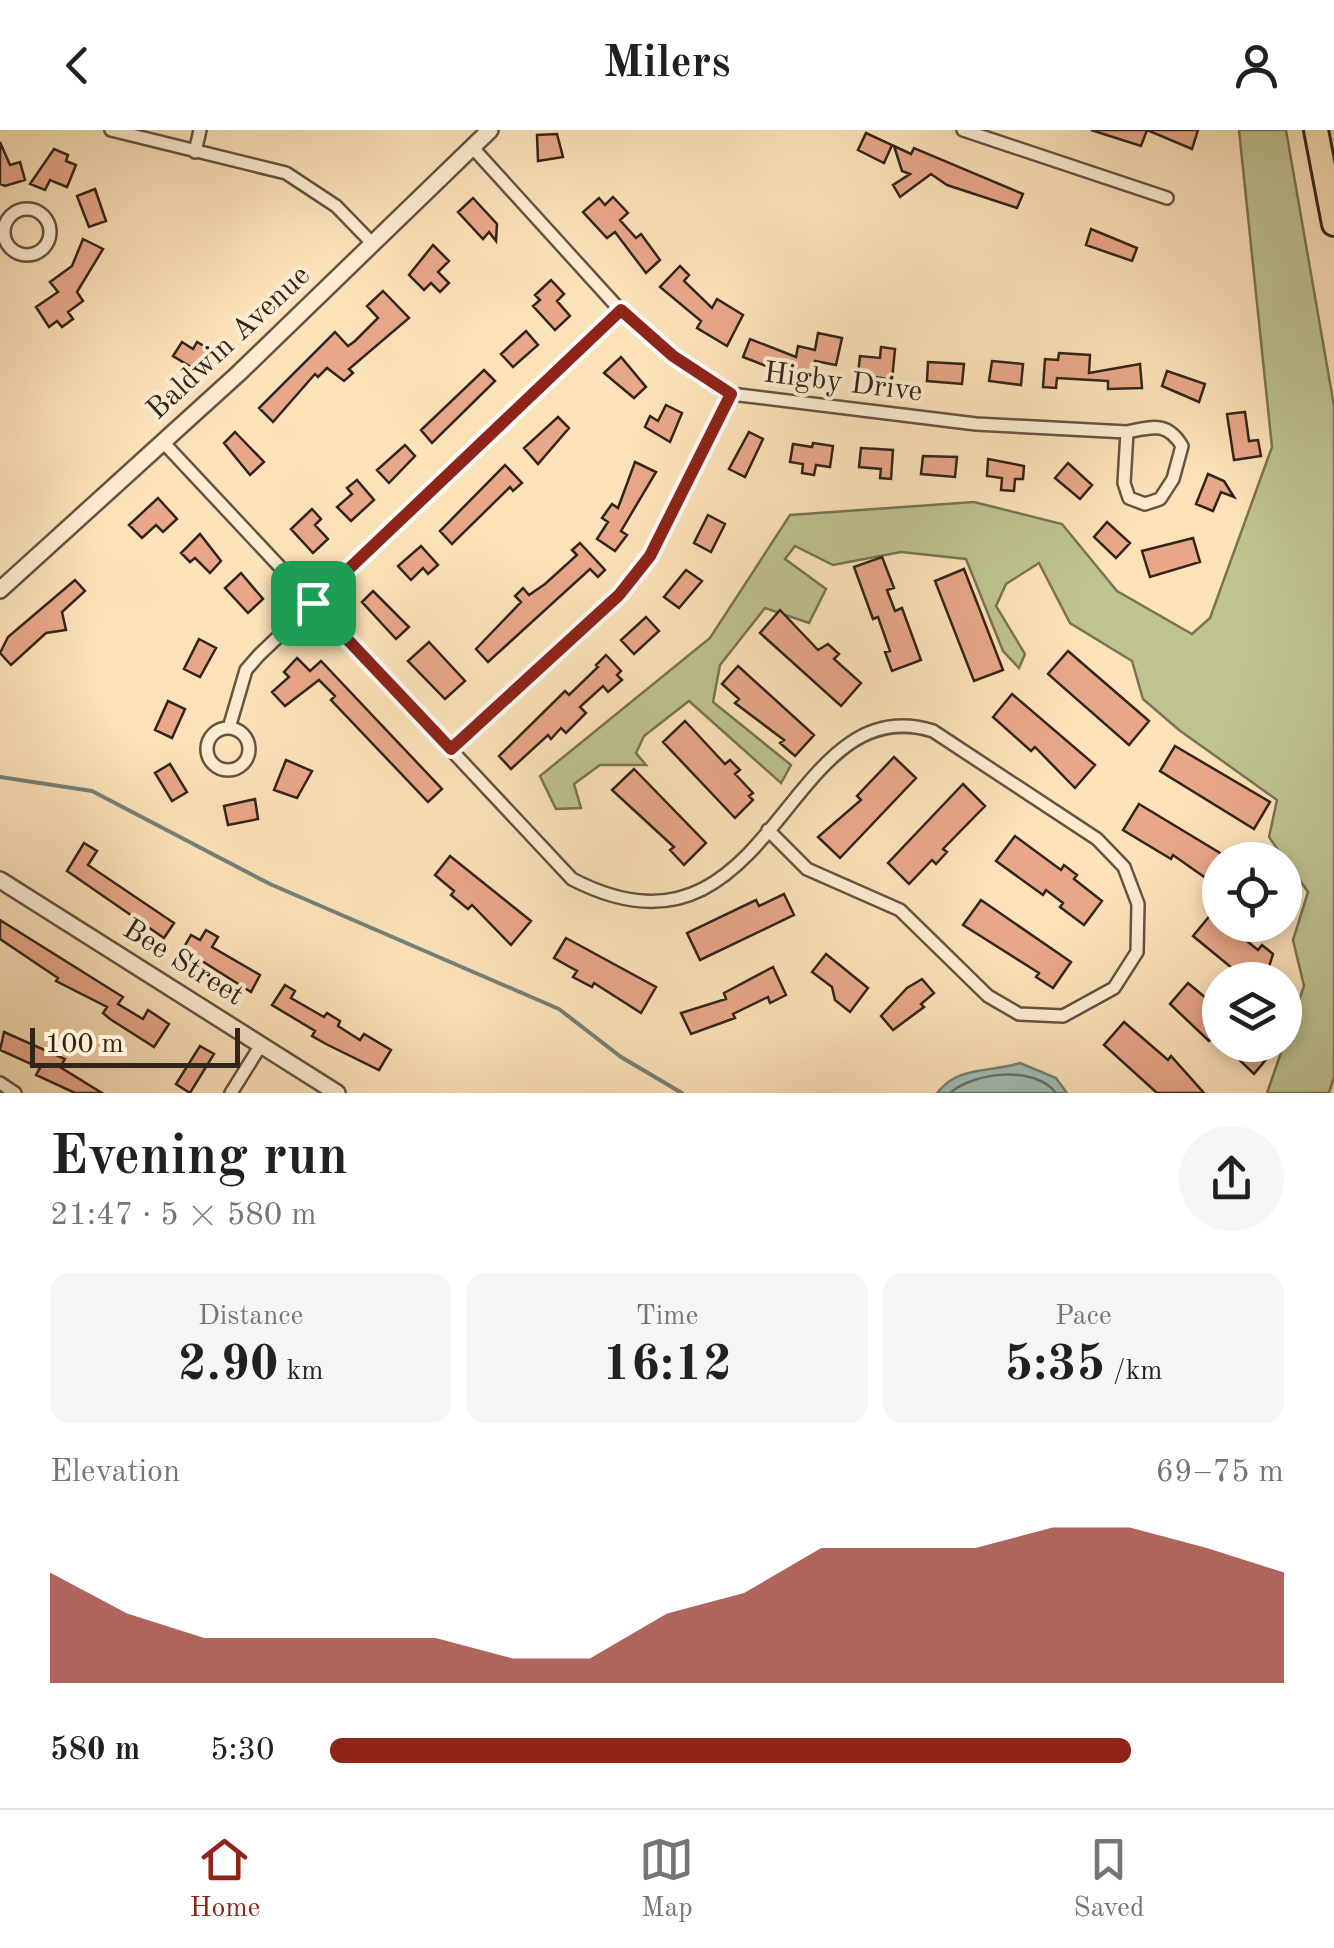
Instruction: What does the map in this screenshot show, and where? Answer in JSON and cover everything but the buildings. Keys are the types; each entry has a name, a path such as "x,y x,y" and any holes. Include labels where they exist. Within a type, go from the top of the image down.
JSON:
{"highway":[{"path":"1316,130 1334,224"}],"street":[{"path":"111,130 286,173 336,206 372,244"},
{"path":"195,152 200,130"},
{"name":"Baldwin Avenue","path":"0,590 164,442 490,130"},
{"path":"963,130 1167,198"},
{"name":"Higby Drive","path":"473,148 621,310 673,356 731,394 976,424 1127,432 1159,425 1174,432 1182,446 1173,479 1160,499 1144,504 1129,498 1124,483 1127,432"},
{"path":"34,210 50,226 48,242 30,256 12,251 2,239 6,220 16,211 34,210"},
{"path":"228,728 246,670 621,310"},
{"path":"451,749 619,595 650,556 731,394"},
{"path":"164,442 572,879 606,897 643,902 682,898 715,887 768,830 858,735 878,726 908,723 933,731 1097,839 1124,867 1138,904 1137,952 1114,988 1068,1014 1019,1014 988,996 900,910 807,869 768,830"},
{"name":"Bee Street","path":"0,880 337,1093"},
{"path":"231,1093 261,1045"}],"green space":[{"path":"1239,130 1286,130 1334,406 1334,1077 1329,1093 1267,1093 1278,1062 1302,1062 1304,986 1302,962 1298,962 1293,942 1302,942 1302,911 1308,892 1302,884 1302,842 1273,842 1269,837 1277,800 1179,730 1143,699 1132,661 1070,623 1039,563 1006,584 996,606 1025,654 1019,668 1003,651 966,559 901,552 833,565 795,546 785,559 826,589 809,623 765,608 720,665 713,702 791,765 781,783 689,701 644,736 636,753 646,765 600,765 574,784 581,808 556,809 540,776 710,638 790,515 974,502 1062,524 1117,591 1192,634 1210,618 1272,447"}],"water":[{"path":"1020,1063 1056,1078 1067,1093 937,1093 965,1074"}],"waterway":[{"path":"0,777 92,791 270,884 559,1009 621,1057 682,1093"}],"route":[{"path":"621,310 673,356 731,394 650,556 619,595 451,749 313,603 621,310"}]}
